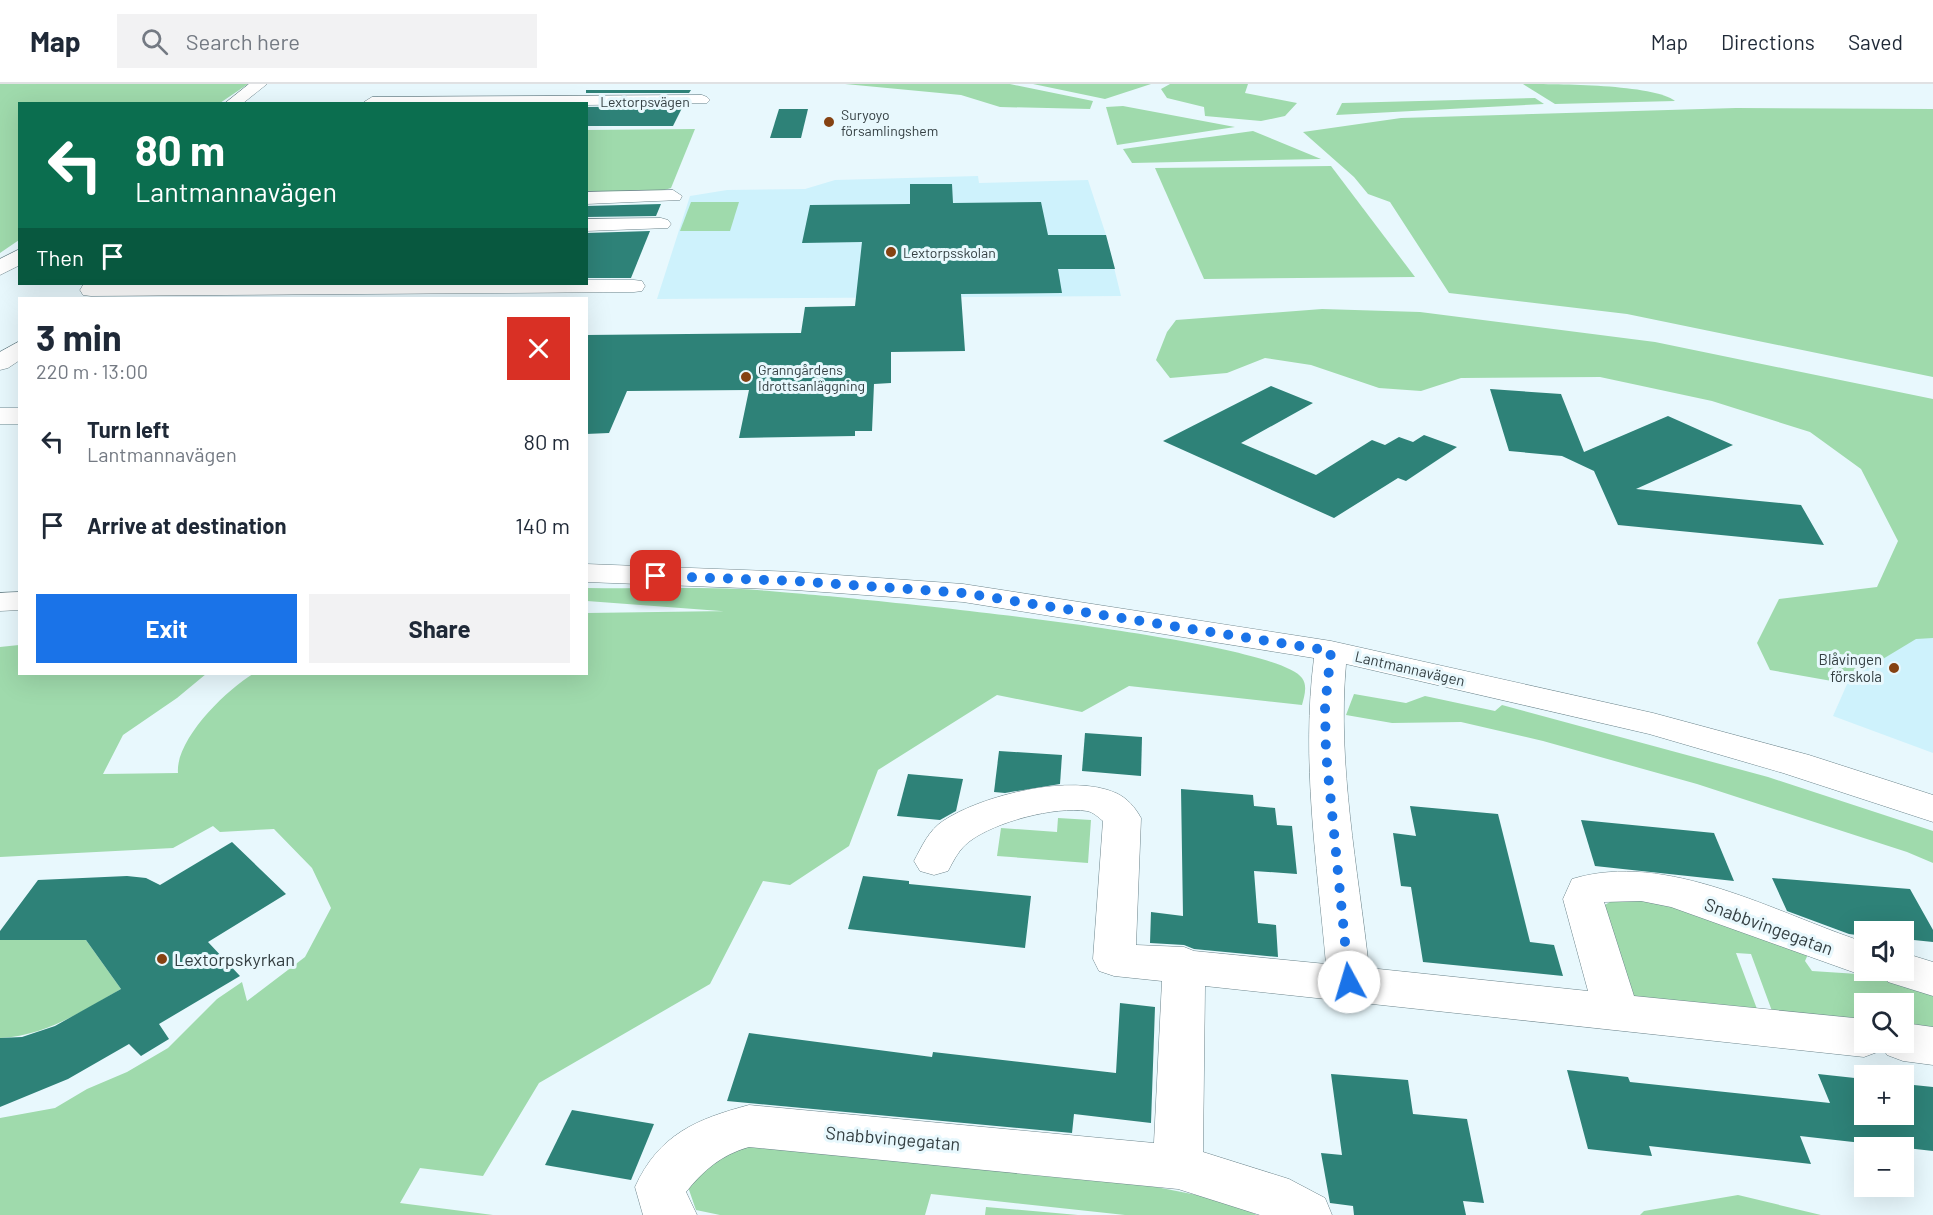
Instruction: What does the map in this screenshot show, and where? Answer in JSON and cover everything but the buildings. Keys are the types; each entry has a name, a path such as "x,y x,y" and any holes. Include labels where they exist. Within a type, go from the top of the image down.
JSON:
{"street":[{"path":"234,102 259,84"},
{"path":"577,101 588,84"},
{"name":"Lextorpsvägen","path":"372,102 702,100"},
{"path":"588,198 673,196"},
{"path":"588,225 661,224"},
{"path":"0,269 18,256"},
{"path":"90,291 634,286"},
{"path":"0,363 15,335"},
{"path":"0,368 18,368"},
{"path":"0,416 18,416"},
{"name":"Lantmannavägen","path":"588,573 906,587 963,593 1331,651 1653,724 1796,764 1933,808"},
{"path":"0,602 18,601"},
{"path":"1331,651 1325,707 1326,753 1349,982"},
{"path":"934,861 946,840 976,819 1022,804 1086,798 1112,806 1122,818 1114,959 1184,964 1854,1037"},
{"name":"Snabbvingegatan","path":"1617,1012 1583,899 1586,890 1600,886 1653,889 1708,902 1854,955"},
{"path":"1178,1167 1184,964"},
{"path":"1914,973 1933,979"},
{"path":"1914,1043 1933,1046"},
{"name":"Snabbvingegatan","path":"672,1215 666,1210 660,1187 684,1158 713,1136 749,1126 1178,1167 1271,1195 1307,1215"}],"shaded area":[{"name":"Lextorpsskolan","path":"978,176 979,183 1088,180 1106,235 1121,296 657,299 690,196 727,190 805,189 835,180"},
{"name":"Blåvingen förskola","path":"1881,607 1933,620 1933,753 1833,716"}],"green space":[{"path":"0,84 248,84 221,102 18,102 18,241 0,253"},
{"path":"845,84 1010,84 1093,101 1090,109 1000,107 961,95"},
{"path":"1033,84 1151,84 1105,99"},
{"path":"1170,84 1248,84 1245,93 1297,103 1285,116 1261,121 1205,116 1204,107 1167,98 1161,89"},
{"path":"1523,84 1626,88 1664,95 1675,101 1555,104"},
{"path":"1535,98 1544,104 1336,115 1342,103"},
{"path":"1123,106 1235,127 1117,145 1106,107"},
{"path":"1736,108 1933,109 1933,377 1627,314 1449,293 1390,202 1368,194 1354,177 1303,132 1401,118"},
{"path":"695,129 671,188 652,194 588,194 588,130"},
{"path":"1253,131 1321,159 1132,163 1123,149"},
{"path":"1331,166 1415,277 1204,279 1155,168"},
{"path":"691,202 739,202 730,231 680,231"},
{"path":"1322,309 1420,312 1655,342 1933,399 1933,638 1916,639 1843,683 1770,670 1757,643 1779,599 1877,587 1898,541 1861,469 1810,432 1712,401 1600,377 1461,378 1421,391 1379,388 1311,365 1265,358 1227,373 1170,378 1156,360 1167,332 1176,320"},
{"path":"588,588 722,588 785,592 943,608 1131,632 1212,647 1272,662 1302,678 1305,692 1302,705 1129,686 1082,712 997,695 878,770 849,846 790,885 763,881 710,984 539,1083 483,1176 420,1168 400,1203 493,1215 0,1215 0,1118 55,1108 87,1089 127,1072 168,1048 217,999 242,982 247,1001 305,957 331,908 312,868 274,829 220,832 213,826 173,848 0,857 0,647 18,645 18,675 205,675 177,698 123,735 103,774 178,773 179,760 193,731 229,692 251,675 588,675 588,613 722,611 588,601"},
{"path":"1354,694 1406,703 1425,696 1495,711 1502,705 1768,777 1933,831 1933,863 1907,852 1697,784 1543,741 1461,722 1392,723 1346,715"},
{"path":"1058,818 1091,820 1088,863 997,856 1001,828 1057,832"},
{"path":"1615,899 1662,900 1810,950 1805,961 1812,971 1854,974 1854,981 1908,981 1933,989 1933,1032 1914,1029 1914,993 1854,993 1854,1022 1772,1011 1751,954 1736,953 1760,1017 1632,998 1603,906"},
{"path":"0,940 86,940 121,989 63,1021 33,1033 0,1038"},
{"path":"743,1140 1131,1182 1227,1201 1257,1215 1125,1215 931,1194 925,1215 720,1215 696,1210 688,1187 692,1168"},
{"path":"1738,1195 1821,1215 1640,1215 1644,1211"},
{"path":"986,1207 1078,1215 985,1215"}],"place":[{"name":"Suryoyo församlingshem","path":"829,122"},
{"name":"Lextorpsskolan","path":"891,252"},
{"name":"Granngårdens Idrottsanläggning","path":"746,377"},
{"name":"Blåvingen förskola","path":"1894,668"},
{"name":"Lextorpskyrkan","path":"162,959"}],"route":[{"path":"656,576 906,587 963,593 1331,651 1325,707 1326,753 1349,982"}]}
